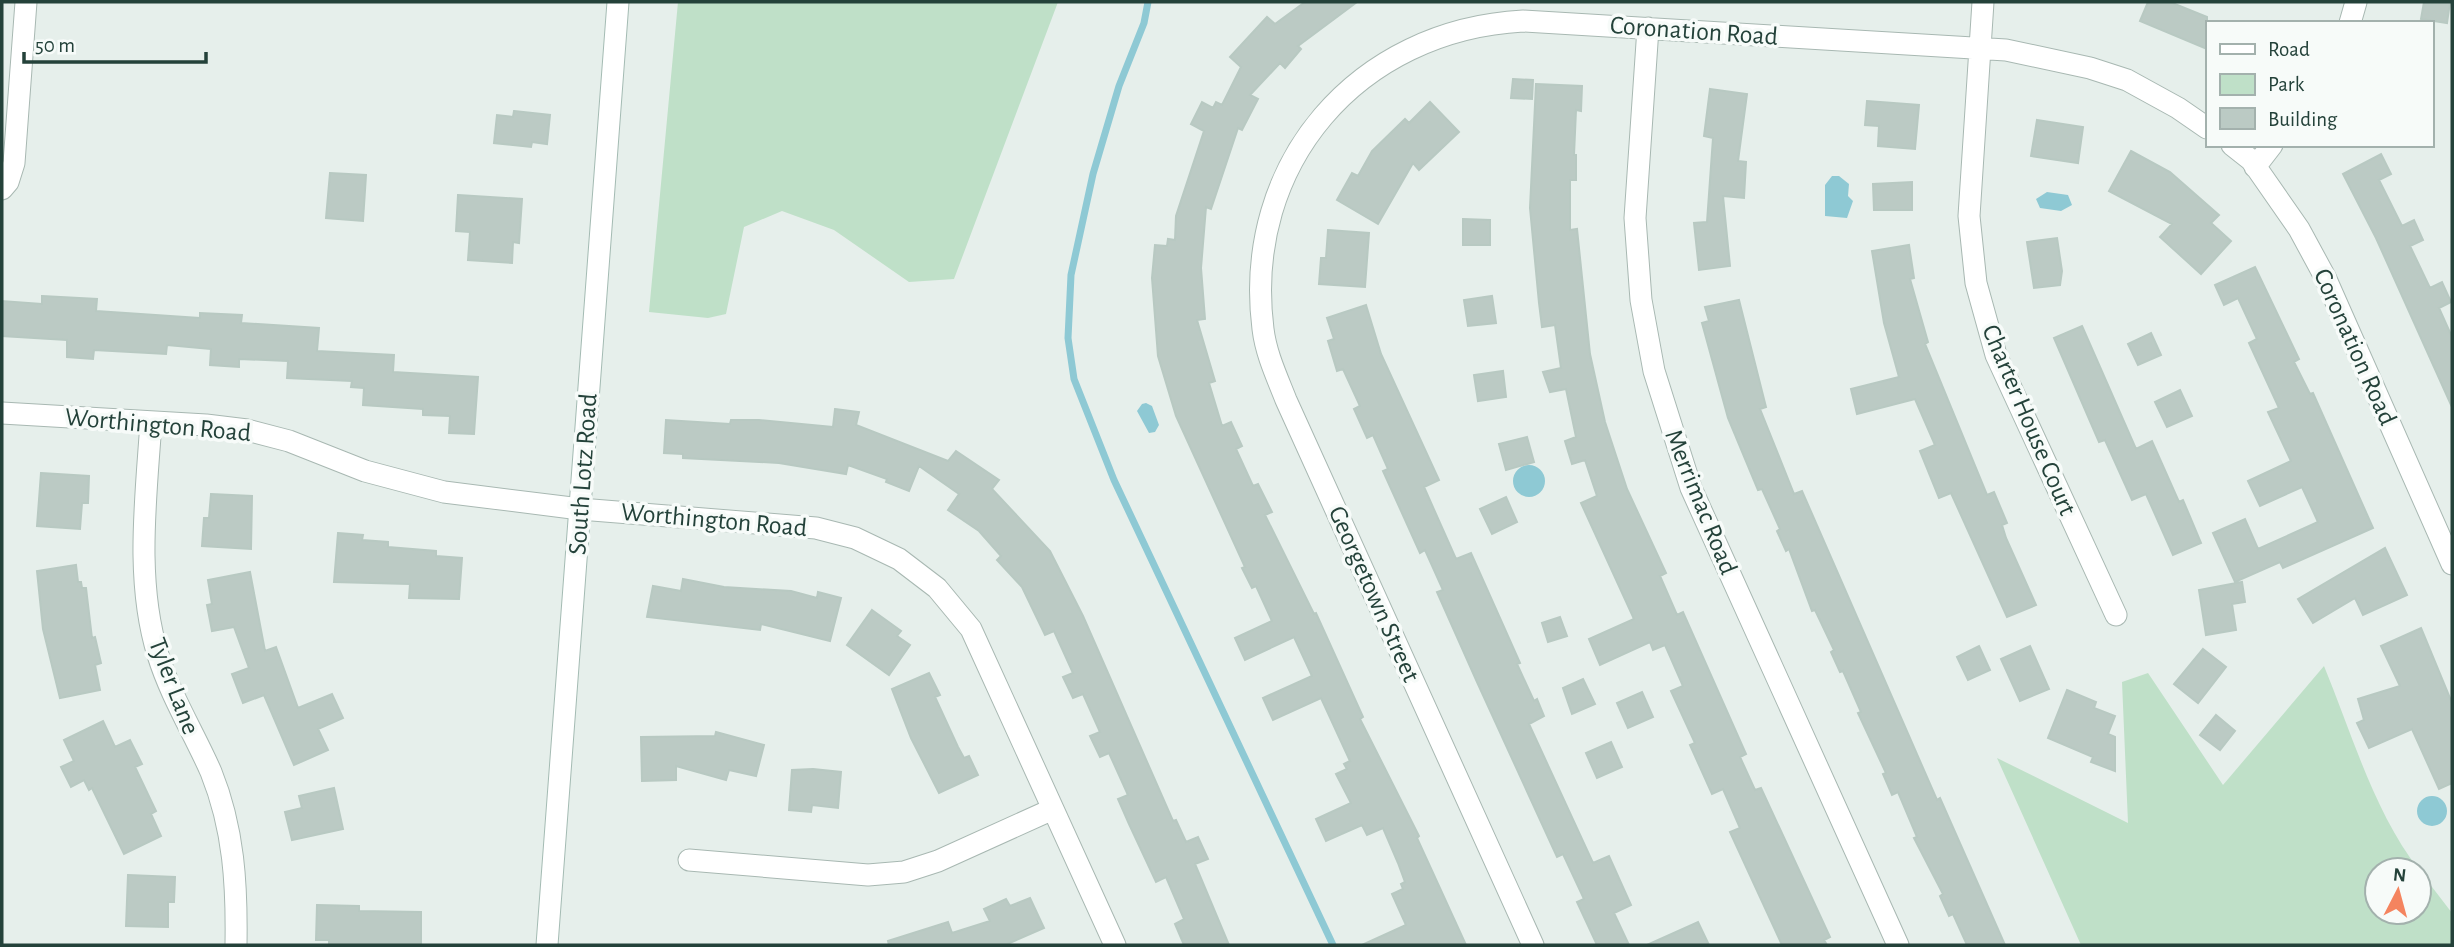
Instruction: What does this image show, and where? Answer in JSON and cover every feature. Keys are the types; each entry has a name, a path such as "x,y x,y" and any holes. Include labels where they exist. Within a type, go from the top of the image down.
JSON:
{"street":[{"path":"2,189 8,182 14,163 26,2"},
{"name":"South Lotz Road","path":"547,945 618,2"},
{"name":"Charter House Court","path":"1983,2 1969,216 1970,251 1986,324 1996,355 2116,615"},
{"path":"2351,21 2356,2"},
{"name":"Coronation Road","path":"1266,232 1284,177 1316,125 1364,76 1396,54 1432,37 1488,23 1523,21 1648,28 2026,54 2115,76 2153,93 2206,127"},
{"name":"Merrimac Road","path":"1648,28 1634,218 1641,300 1654,371 1691,488 1898,945"},
{"name":"Coronation Road","path":"2234,147 2255,167 2299,229 2325,277 2452,564"},
{"path":"2255,167 2270,147"},
{"name":"Georgetown Street","path":"1266,232 1261,279 1264,332 1286,400 1533,945"},
{"name":"Worthington Road","path":"2,413 247,430 289,441 365,471 421,488 580,509 816,528 855,538 899,559 937,588 971,629 1115,945"},
{"name":"Tyler Lane","path":"151,422 144,545 148,612 171,692 210,770 223,808 234,860 236,945"},
{"path":"689,860 868,875 904,872 938,861 1053,809"}],"green space":[{"path":"678,2 1058,2 954,279 909,282 834,230 782,211 744,227 726,314 708,318 649,312"},
{"path":"2324,666 2365,772 2389,823 2409,856 2363,856 2363,926 2433,926 2433,888 2452,913 2452,945 2081,945 1997,758 2128,823 2122,682 2148,673 2223,785"}],"water":[{"path":"1832,176 1839,176 1849,184 1848,196 1853,201 1847,218 1825,216 1825,185"},
{"path":"2047,192 2068,195 2072,205 2061,211 2040,208 2036,199"},
{"path":"1146,403 1152,406 1159,425 1155,432 1149,433 1137,411"},
{"path":"1529,465 1540,470 1545,481 1540,492 1529,497 1518,492 1513,481 1518,470"},
{"path":"2432,796 2443,800 2447,811 2443,822 2432,826 2421,822 2417,811 2421,800"}],"building":[{"path":"1305,2 1357,2 1298,46 1301,49 1285,68 1280,63 1250,95 1258,99 1242,130 1238,128 1211,209 1206,207 1201,268 1205,319 1197,320 1215,381 1209,383 1222,426 1231,422 1242,446 1236,449 1253,486 1258,484 1272,512 1265,515 1314,614 1316,613 1363,717 1360,719 1419,836 1417,838 1466,945 1362,945 1406,925 1392,894 1403,889 1401,884 1405,882 1383,828 1367,835 1362,825 1326,841 1316,819 1351,803 1336,774 1347,769 1344,764 1350,761 1321,698 1273,720 1263,698 1312,676 1294,637 1245,660 1235,638 1272,621 1256,586 1252,588 1242,568 1245,567 1176,416 1158,356 1152,278 1155,245 1167,246 1168,239 1175,240 1176,216 1204,131 1191,124 1202,102 1213,108 1216,102 1222,105 1241,67 1230,57 1267,17 1275,24"},
{"path":"2148,2 2170,2 2207,17 2206,49 2140,21"},
{"path":"2424,2 2450,2 2447,23 2421,19"},
{"path":"1513,79 1533,80 1532,99 1511,98"},
{"path":"1536,84 1582,86 1581,111 1576,110 1576,180 1570,180 1570,230 1577,229 1590,354 1605,422 1627,489 1666,573 1660,576 1677,615 1683,612 1746,754 1740,757 1755,790 1761,788 1830,937 1824,940 1827,945 1782,945 1730,832 1740,828 1723,789 1712,794 1690,745 1695,743 1671,691 1683,686 1665,645 1653,650 1650,642 1600,665 1589,639 1634,619 1581,503 1597,496 1585,460 1572,464 1565,441 1576,437 1566,389 1550,392 1543,372 1561,368 1555,325 1542,327 1530,208"},
{"path":"1710,89 1747,94 1738,161 1746,162 1744,198 1723,196 1730,266 1699,270 1694,223 1707,222 1713,138 1704,136"},
{"path":"1867,101 1919,105 1915,149 1878,146 1879,126 1865,125"},
{"path":"1430,102 1459,132 1419,170 1413,163 1378,224 1337,200 1352,173 1358,176 1372,151 1405,119 1409,123"},
{"path":"514,111 550,115 547,144 532,142 531,147 494,143 497,115 513,117"},
{"path":"2037,120 2083,127 2078,163 2031,156"},
{"path":"2131,151 2170,172 2219,215 2211,223 2231,241 2201,274 2160,237 2172,224 2109,191"},
{"path":"2381,154 2391,174 2379,180 2402,226 2414,220 2423,240 2410,246 2430,288 2442,282 2451,302 2439,308 2452,337 2452,407 2376,238 2343,174"},
{"path":"330,173 366,175 363,221 326,218"},
{"path":"1912,182 1912,210 1874,210 1873,184"},
{"path":"458,195 522,199 519,243 513,242 512,263 468,260 470,232 456,231"},
{"path":"1463,219 1490,220 1490,245 1463,245"},
{"path":"1328,230 1369,233 1365,287 1319,284 1321,258 1326,258"},
{"path":"2057,238 2062,271 2060,285 2034,288 2027,242"},
{"path":"1909,245 1914,278 1910,279 1928,342 1925,344 1987,495 1994,492 2007,523 2002,525 2006,538 2036,605 2007,617 1951,493 1939,498 1920,451 1935,445 1915,399 1857,414 1851,389 1899,377 1884,323 1872,251"},
{"path":"2255,267 2299,359 2294,362 2310,394 2313,393 2373,528 2283,568 2280,562 2235,582 2213,533 2245,519 2258,549 2318,522 2302,487 2260,506 2248,481 2291,461 2268,412 2279,408 2249,343 2257,339 2238,298 2224,305 2215,285"},
{"path":"42,296 97,299 96,311 200,318 200,313 242,315 241,323 319,328 317,351 394,355 393,372 478,377 474,434 449,433 450,416 423,415 423,409 363,405 364,388 351,387 352,381 287,378 288,361 239,359 239,367 210,365 211,349 167,345 166,354 94,350 93,359 67,357 67,340 2,336 2,301 42,304"},
{"path":"1492,296 1496,323 1468,326 1464,300"},
{"path":"1739,300 1766,407 1760,409 1794,494 1802,491 1937,800 1940,798 2005,945 1967,945 1953,914 1949,916 1940,896 1943,894 1914,838 1917,837 1898,792 1892,795 1883,774 1886,773 1858,713 1861,712 1843,671 1840,672 1831,652 1834,650 1815,610 1812,611 1789,549 1786,551 1777,531 1780,529 1762,489 1758,490 1728,418 1702,323 1709,321 1705,307"},
{"path":"1366,305 1381,354 1439,480 1424,487 1456,559 1471,553 1520,663 1517,664 1534,701 1537,699 1544,716 1529,724 1593,863 1609,856 1631,905 1614,913 1629,945 1597,945 1577,902 1584,899 1563,854 1557,857 1437,592 1443,590 1425,550 1420,553 1383,471 1388,469 1373,435 1367,438 1354,409 1360,406 1343,369 1337,371 1328,341 1334,339 1327,318"},
{"path":"2082,326 2136,449 2152,441 2179,502 2183,500 2201,543 2173,555 2146,494 2132,500 2105,440 2099,442 2054,338"},
{"path":"2151,333 2161,355 2138,365 2128,344"},
{"path":"1503,371 1506,397 1478,401 1474,375"},
{"path":"2180,390 2192,416 2167,427 2155,402"},
{"path":"835,409 859,412 856,425 948,461 956,451 999,480 992,489 1050,551 1083,616 1173,821 1176,820 1186,842 1198,837 1208,859 1195,864 1229,945 1184,945 1175,924 1184,919 1166,877 1156,882 1129,824 1118,799 1128,795 1109,753 1100,757 1090,736 1100,732 1083,694 1073,698 1063,677 1073,673 1054,631 1045,635 1022,587 997,560 1001,556 979,531 948,510 959,494 919,466 909,491 886,482 887,479 848,465 846,474 779,463 683,458 683,454 664,453 666,420 730,424 731,420 759,420 833,427"},
{"path":"1527,437 1534,462 1506,470 1499,444"},
{"path":"41,473 89,476 88,503 82,503 80,529 37,526"},
{"path":"211,494 252,496 251,549 202,546 204,518 209,518"},
{"path":"1506,497 1517,522 1492,534 1480,509"},
{"path":"338,533 363,535 362,540 388,542 388,547 436,551 436,556 462,558 459,599 409,598 410,584 334,582"},
{"path":"2385,548 2407,595 2363,615 2355,598 2313,623 2298,599"},
{"path":"76,565 78,582 81,582 82,588 86,588 92,638 95,637 101,663 95,665 100,690 60,698 43,629 37,571"},
{"path":"250,572 265,651 276,647 298,708 332,694 343,718 318,729 328,750 294,765 264,695 243,703 232,674 249,668 234,627 212,631 207,605 212,604 208,580"},
{"path":"683,579 724,587 791,591 817,598 818,592 841,598 830,641 761,624 760,630 647,617 653,586 681,591"},
{"path":"2242,582 2245,602 2232,604 2236,630 2206,635 2199,590"},
{"path":"872,610 901,631 897,636 910,645 889,675 847,645"},
{"path":"1560,617 1567,636 1548,642 1542,623"},
{"path":"2421,628 2452,703 2452,783 2439,789 2412,729 2369,748 2357,723 2364,720 2358,699 2400,686 2381,646"},
{"path":"1979,646 1990,670 1968,680 1957,657"},
{"path":"2030,646 2049,689 2020,701 2001,659"},
{"path":"2203,649 2226,667 2198,703 2174,684"},
{"path":"929,673 940,695 935,697 958,747 964,758 969,756 978,775 939,793 911,738 892,689"},
{"path":"1583,679 1595,704 1572,714 1563,688"},
{"path":"2067,690 2096,702 2094,708 2115,716 2108,734 2115,737 2115,771 2091,762 2093,757 2048,738"},
{"path":"1642,692 1653,717 1628,728 1617,703"},
{"path":"2216,715 2235,731 2220,750 2200,735"},
{"path":"103,721 115,747 130,740 142,764 135,767 156,811 151,814 161,836 124,854 92,788 89,790 84,780 71,787 61,767 74,761 64,740"},
{"path":"716,732 764,745 756,776 729,770 726,780 676,766 676,780 642,781 641,737 715,736"},
{"path":"1611,742 1622,767 1597,778 1586,753"},
{"path":"792,770 841,772 838,808 812,805 811,812 789,810"},
{"path":"334,788 343,829 292,840 285,812 302,808 299,796"},
{"path":"128,875 175,877 174,902 168,902 168,927 126,926"},
{"path":"1030,898 1044,928 1005,945 889,945 888,941 948,922 952,933 990,921 984,909 1006,899 1010,906"},
{"path":"317,905 359,906 359,911 421,912 421,945 329,945 329,940 316,940"},
{"path":"1698,922 1709,945 1647,945"}],"waterway":[{"path":"1148,2 1144,23 1119,86 1093,174 1071,275 1068,338 1074,379 1114,480 1333,945"}]}
